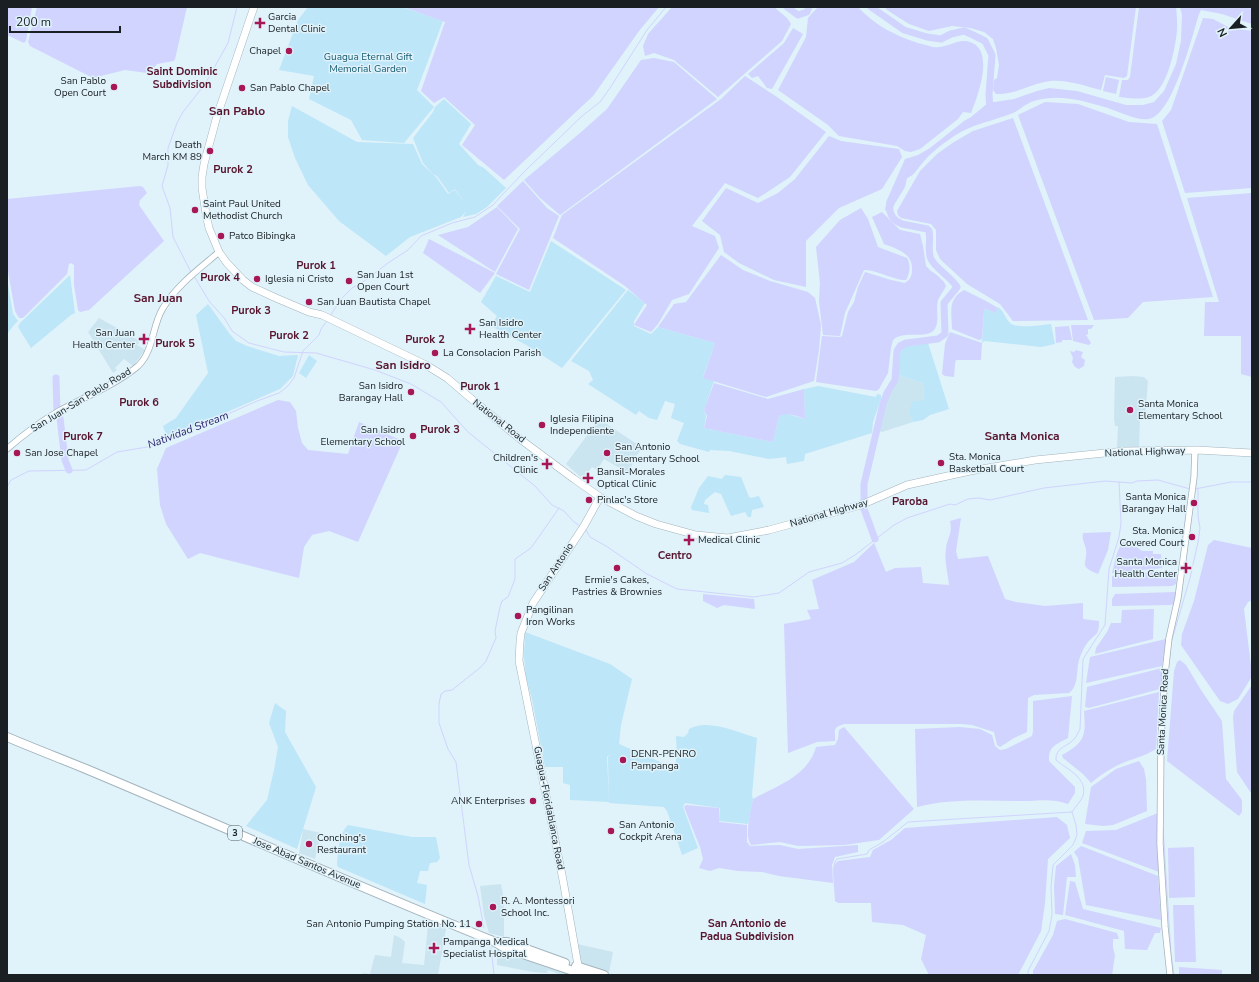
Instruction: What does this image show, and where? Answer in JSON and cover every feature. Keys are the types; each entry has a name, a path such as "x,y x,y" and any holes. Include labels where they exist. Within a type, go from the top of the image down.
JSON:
{"highway":[{"name":"Jose Abad Santos Avenue","path":"7,732 47,751 52,755"},
{"name":"Jose Abad Santos Avenue","path":"7,737 281,853 363,886 410,908 496,942 505,948 581,973 604,975"}],"main road":[{"name":"National Road","path":"254,7 217,116 202,177 203,200 209,228 219,252 234,272 252,287 310,312 329,318 426,365 447,378 520,439 600,497"},
{"name":"National Highway","path":"600,497 656,524 696,535 728,538 769,530 861,506 907,485 970,471 1035,460 1113,452 1195,450 1252,453"},
{"name":"San Antonio","path":"520,642 522,629 533,602 584,526 600,497"},
{"name":"Guagua-Floridablanca Road","path":"520,642 520,661 581,973"}],"street":[{"name":"San Juan-San Pablo Road","path":"7,448 56,413 122,376 141,362 148,350 162,309 190,277 219,252"},
{"name":"Santa Monica Road","path":"1170,975 1165,927 1160,844 1161,739 1169,638 1178,598 1192,489 1195,450"}],"shaded area":[{"path":"7,7 32,7 26,41 24,43 7,35"},
{"path":"37,7 187,7 174,61 157,64 147,73 125,70 93,78 30,46 28,42"},
{"path":"403,7 659,7 639,31 593,96 504,180 462,145 475,125 444,97 434,103 421,91 445,22"},
{"path":"672,7 774,7 787,18 791,24 782,41 718,97 674,60 654,53 645,56 643,46 648,34"},
{"path":"818,7 858,7 872,20 893,33 931,47 942,47 962,41 975,45 981,52 983,72 978,95 971,113 963,112 958,119 920,149 911,152 905,151 897,146 839,136 828,125 778,90 806,37 808,18"},
{"path":"885,7 1136,7 1127,76 1124,78 1105,75 1101,90 1076,83 1050,81 1010,93 996,94 993,90 994,80 997,78 999,65 993,39 984,32 970,28 952,26 929,31 909,24 887,10"},
{"path":"1139,7 1176,7 1177,30 1175,45 1168,71 1160,88 1155,93 1149,97 1142,98 1119,97 1122,80 1128,80 1130,77"},
{"path":"1180,7 1246,7 1252,9 1252,24 1222,14 1201,10 1175,87 1168,101 1160,112 1152,118 1136,118 1099,105 1072,99 1053,98 1031,102 1013,113 968,128 944,143 927,158 913,175 907,178 905,187 894,205 892,212 885,210 887,200 905,159 918,155 930,148 988,103 1014,99 1049,88 1077,91 1126,105 1143,105 1154,102 1164,91 1176,64 1181,41 1182,15"},
{"path":"1203,18 1213,19 1230,28 1252,31 1252,188 1185,193 1162,121 1171,110"},
{"path":"793,28 803,34 772,89 767,88 758,76 752,78 748,74 784,43"},
{"path":"654,58 674,62 717,99 560,215 540,198 524,180 607,109 641,60"},
{"path":"745,76 826,132 790,177 758,198 725,183 692,226 715,236 719,248 689,294 672,300 658,324 651,332 634,325 647,305 625,286 553,238 562,215 721,99"},
{"path":"1106,77 1119,80 1116,94 1103,91"},
{"path":"1045,102 1078,104 1129,122 1157,124 1213,297 1143,302 1128,318 1094,320 1018,115"},
{"path":"1013,118 1088,320 1013,321 1000,304 967,284 940,259 936,250 936,230 931,224 901,218 898,215 897,211 920,171 937,154 973,131"},
{"path":"829,136 841,141 899,149 902,157 882,189 839,208 806,241 806,287 774,280 739,263 724,252 720,235 702,221 726,188 758,203 778,193 795,179"},
{"path":"523,181 547,208 559,216 529,290 496,274 520,229 497,206"},
{"path":"140,186 143,187 147,193 140,200 139,205 164,241 89,310 80,312 78,310 74,285 74,265 71,263 69,264 67,274 23,318 19,318 15,311 7,266 7,199"},
{"path":"1252,193 1252,377 1241,374 1241,336 1204,336 1205,302 1219,302 1187,198"},
{"path":"497,207 518,229 495,272 438,235 468,227"},
{"path":"861,208 868,219 878,247 907,258 910,269 906,280 864,270 845,313 840,336 823,335 819,301 820,283 816,247 840,220"},
{"path":"882,212 900,230 920,234 926,266 944,282 946,286 938,300 937,324 933,331 929,333 902,336 893,340 888,373 879,389 876,391 816,382 822,336 842,336 848,312 854,302 858,287 865,272 905,283 911,276 912,264 910,259 903,252 884,244 872,217"},
{"path":"429,239 495,273 480,293 423,253"},
{"path":"721,255 743,270 770,281 808,292 815,298 821,325 814,381 766,397 703,378 715,343 658,327 674,304 686,302"},
{"path":"964,290 998,308 995,313 986,309 984,311 982,339 979,340 952,329 951,312 953,302 955,298"},
{"path":"99,318 140,341 137,345 145,350 133,366 124,359 115,368 117,370 113,373 88,332"},
{"path":"1071,325 1094,325 1091,329 1088,329 1088,334 1086,335 1091,343 1089,345 1073,341"},
{"path":"1069,326 1072,340 1062,340 1062,342 1056,343 1055,327"},
{"path":"950,332 982,343 981,360 956,360 954,377 945,376 942,374 945,344"},
{"path":"1076,350 1083,352 1081,357 1085,360 1084,366 1079,369 1075,367 1072,362 1073,358 1070,351 1074,352"},
{"path":"898,375 923,383 924,401 909,413 913,422 882,432 879,431 885,403 884,400"},
{"name":"Santa Monica Elementary School","path":"1115,377 1144,377 1148,381 1145,418 1140,418 1139,447 1117,447 1118,426 1115,426 1114,419"},
{"path":"714,383 768,399 804,389 805,419 789,414 779,416 773,442 704,428 707,416 704,410"},
{"path":"278,400 290,402 296,411 302,443 308,450 348,454 359,422 403,441 358,542 329,531 312,535 304,547 299,578 200,553 188,559 166,524 160,505 157,469 166,448"},
{"name":"San Antonio Elementary School","path":"599,419 643,448 632,461 633,463 628,473 604,459 597,470 592,467 583,479 566,464"},
{"path":"961,518 956,551 958,559 988,556 1005,599 1045,606 1083,603 1083,619 1099,621 1098,632 1087,644 1081,655 1078,664 1076,682 1072,690 1069,693 1034,695 1028,698 1027,732 1000,747 997,745 994,732 972,725 844,724 836,728 835,741 817,742 788,753 784,624 811,619 807,610 819,609 812,580 854,562 874,543 886,572 895,568 921,567 923,583 949,585 946,554 951,529 950,521"},
{"path":"1111,532 1108,550 1098,574 1086,567 1086,549 1083,533"},
{"path":"1214,540 1252,548 1252,600 1248,602 1244,609 1251,666 1251,678 1238,699 1228,704 1220,701 1181,645 1182,634 1194,601 1208,545"},
{"path":"1122,542 1132,544 1142,551 1153,551 1153,554 1161,554 1162,568 1112,573 1117,553"},
{"path":"1163,571 1177,574 1176,584 1172,586 1112,587 1112,576"},
{"path":"1176,592 1174,604 1171,605 1112,606 1112,599 1115,594"},
{"path":"703,594 754,599 755,609 724,605 717,608 703,601"},
{"path":"1154,609 1153,639 1095,654 1096,648 1107,632 1111,623 1121,623 1122,610"},
{"path":"1166,639 1162,666 1086,683 1090,657"},
{"path":"1180,660 1186,665 1222,721 1226,779 1242,800 1242,812 1239,816 1167,761 1174,671 1177,662"},
{"path":"1162,668 1160,689 1089,708 1085,707 1087,687"},
{"path":"1252,685 1252,804 1251,793 1237,772 1233,717 1234,711"},
{"path":"1159,692 1156,749 1114,767 1091,783 1083,774 1063,758 1062,755 1070,751 1080,742 1082,738 1085,726 1084,711"},
{"path":"1072,696 1068,738 1054,746 1049,756 1049,761 1075,787 1075,793 1068,804 1051,800 956,801 917,807 915,729 960,727 980,729 992,735 995,746 1000,750 1006,749 1032,736 1033,701"},
{"path":"844,727 914,809 879,840 844,845 798,846 780,842 751,845 748,836 748,829 753,799 799,773 812,757 816,747 835,745 838,739 839,730"},
{"path":"1139,761 1144,769 1146,779 1147,811 1113,825 1103,826 1085,824 1091,787 1116,769"},
{"path":"686,805 719,808 719,822 747,825 747,842 750,846 780,845 798,849 858,845 858,852 835,857 832,865 833,883 779,876 762,872 738,871 719,868 710,871 699,868 703,859 700,847 684,807"},
{"path":"1158,813 1159,872 1082,843 1086,831 1116,830"},
{"path":"1057,817 1067,825 1070,838 1048,859 1045,903 1041,931 1018,975 929,975 921,959 926,935 903,925 872,922 871,903 838,903 835,901 833,872 835,864 838,861 870,857 873,850 891,840 905,828"},
{"name":"Conching's Restaurant","path":"303,829 321,833 315,859 299,853"},
{"path":"1081,846 1158,876 1161,920 1086,905 1078,858 1074,852"},
{"path":"1194,847 1195,897 1169,898 1168,848"},
{"path":"1071,854 1075,865 1076,877 1067,877 1063,915 1055,914 1054,886 1056,866"},
{"path":"1070,881 1075,882 1083,909 1161,928 1160,933 1155,933 1147,950 1125,949 1124,931 1065,915"},
{"name":"R. A. Montessori School Inc.","path":"501,884 504,899 504,937 489,933 484,916 480,886"},
{"path":"1173,905 1194,905 1196,962 1175,962"},
{"path":"1065,919 1117,933 1119,939 1113,939 1115,955 1112,975 1033,975 1033,971 1053,935 1057,921"},
{"name":"Pampanga Medical Specialist Hospital","path":"428,925 438,929 439,926 446,929 438,975 363,975 363,973 370,974 375,955 391,957 394,935 405,942 402,963 424,965"},
{"path":"577,944 613,952 609,973 580,964"},
{"path":"497,948 576,975 562,975 548,970 547,973 533,972 497,965"},
{"path":"1179,967 1222,970 1222,975 1179,975"}],"green space":[{"name":"Guagua Eternal Gift Memorial Garden","path":"308,7 402,7 443,21 417,90 434,107 404,143 362,140 351,120 309,99 314,76 279,70 298,20"},
{"path":"444,99 471,124 459,144 478,165 484,168 506,188 487,207 476,214 463,217 466,211 461,217 410,237 386,256 339,221 308,185 295,158 288,137 288,121 292,106 357,142 413,144 422,164 436,177 448,194 455,190 466,205 455,189 449,193 437,176 433,174 423,163 413,138 433,112 435,107"},
{"path":"551,241 626,290 562,368 528,346 491,326 497,316 481,302 496,276 530,292"},
{"path":"70,275 75,313 31,348 18,327 20,323"},
{"path":"7,279 13,314 18,321 7,334"},
{"path":"628,290 645,303 634,321 634,326 651,334 658,327 715,343 703,377 714,381 704,410 706,416 704,428 773,442 779,416 784,413 805,419 804,389 818,386 876,397 877,394 881,395 873,422 872,433 805,454 804,461 787,464 786,457 769,459 729,451 710,450 709,452 680,444 677,441 684,423 671,418 675,404 665,401 657,420 649,418 639,411 636,415 588,384 593,380 589,371 571,361"},
{"path":"208,304 236,341 279,356 298,355 293,376 280,389 167,438 163,426 176,418 208,373 196,315"},
{"path":"998,307 1002,310 1008,321 1013,325 1030,326 1051,324 1055,344 1041,347 984,341 982,343 984,311 986,309 995,313"},
{"path":"928,343 949,409 930,415 923,420 913,422 909,413 912,401 924,401 923,383 898,375 899,357 902,348 905,346 910,344"},
{"path":"309,355 317,361 306,378 299,373"},
{"path":"725,475 741,477 749,497 759,496 764,507 752,510 751,517 748,517 745,512 731,516 721,494 715,492 705,500 704,504 708,505 709,513 692,510 691,507 699,488 708,476 722,479"},
{"path":"525,632 610,664 632,679 621,725 619,744 674,768 677,756 676,736 684,737 688,733 689,729 697,726 714,725 757,738 752,795 753,799 748,824 719,821 720,808 685,803 683,807 698,848 682,855 667,811 664,807 570,800 570,785 563,783 563,767 545,767 532,699 526,678 524,657","holes":["612,753 608,757 609,801 607,757"]},
{"path":"275,703 286,711 285,732 316,787 297,849 246,826 267,800 278,747 269,723"},
{"path":"348,825 412,837 436,837 440,858 437,862 430,863 428,871 420,871 417,883 427,885 425,904 338,867 340,839"}],"waterway":[{"path":"191,272 173,237 170,208 162,186 168,165 168,148 177,123 183,112 205,84 228,43 237,7"},
{"path":"330,316 342,298 352,288 363,282 408,250 421,236 452,223 475,217 493,205 526,170 582,116 600,102 647,30 666,7"},
{"path":"787,7 798,15 807,12 809,7"},
{"path":"871,7 904,30 927,37 941,39 951,34 964,31 985,41 992,55 989,94 990,111"},
{"path":"864,500 864,484 883,404 887,393 895,380 897,351 900,346 906,343 938,339 945,334 944,303 957,287 951,279 933,263 929,253 929,231 927,229 902,224 893,218 890,212 890,202"},
{"path":"194,276 209,301 225,319 232,331 249,343 284,352 316,353 375,370 411,384 441,402 468,432 535,486 552,505 564,511 580,526"},
{"name":"Natividad Stream","path":"7,487 11,480 29,471 86,470 117,452 153,446 279,393 287,387 294,378 303,351 319,335 321,329 327,321"},
{"path":"56,378 57,412 60,418 65,460 69,470"},
{"path":"586,530 590,537 647,574 677,589 754,597 779,593 809,572 842,563 855,555 894,525 907,518 950,504 955,505 968,499 979,498 990,500 1044,488 1105,481 1132,483 1137,481 1158,480 1190,489"},
{"path":"833,870 837,859 867,854 869,850 883,842 908,822 1072,812 1083,796 1083,784 1076,775 1056,760 1056,756 1060,750 1075,738 1080,729 1083,659 1105,625 1109,569 1119,537 1121,523 1119,482"},
{"path":"1195,489 1231,482 1252,482"},
{"path":"1171,643 1190,578 1198,542 1200,528 1198,516 1198,488"},
{"path":"484,928 478,896 469,865 456,762 448,749 439,723 439,704 441,694 445,691 452,690 481,667 486,661 496,638 495,631 502,601 508,597 515,579 515,559 531,548 559,508"},
{"path":"864,509 875,539"},
{"path":"1164,727 1166,698"},
{"path":"1163,787 1164,748"},
{"path":"1028,975 1028,971 1049,931 1052,915 1051,887 1053,865 1073,845 1077,835 1072,812"},
{"path":"1163,828 1171,955 1174,975"},
{"path":"491,947 494,975"}],"place":[{"name":"Garcia Dental Clinic","path":"260,23"},
{"name":"Chapel","path":"289,51"},
{"name":"San Pablo Open Court","path":"114,87"},
{"name":"San Pablo Chapel","path":"242,88"},
{"name":"Death March KM 89","path":"210,151"},
{"name":"Saint Paul United Methodist Church","path":"195,210"},
{"name":"Patco Bibingka","path":"221,236"},
{"name":"Iglesia ni Cristo","path":"257,279"},
{"name":"San Juan 1st Open Court","path":"349,281"},
{"name":"San Juan Bautista Chapel","path":"309,302"},
{"name":"San Isidro Health Center","path":"470,329"},
{"name":"San Juan Health Center","path":"144,339"},
{"name":"La Consolacion Parish","path":"435,353"},
{"name":"San Isidro Barangay Hall","path":"411,392"},
{"name":"Santa Monica Elementary School","path":"1130,410"},
{"name":"Iglesia Filipina Independiente","path":"542,425"},
{"name":"San Isidro Elementary School","path":"413,436"},
{"name":"San Jose Chapel","path":"17,453"},
{"name":"San Antonio Elementary School","path":"607,453"},
{"name":"Sta. Monica Basketball Court","path":"941,463"},
{"name":"Children's Clinic","path":"547,464"},
{"name":"Bansil-Morales Optical Clinic","path":"588,478"},
{"name":"Pinlac's Store","path":"589,500"},
{"name":"Santa Monica Barangay Hall","path":"1194,503"},
{"name":"Sta. Monica Covered Court","path":"1192,537"},
{"name":"Medical Clinic","path":"689,540"},
{"name":"Ermie's Cakes, Pastries & Brownies","path":"617,568"},
{"name":"Santa Monica Health Center","path":"1186,568"},
{"name":"Pangilinan Iron Works","path":"518,616"},
{"name":"DENR-PENRO Pampanga","path":"623,760"},
{"name":"ANK Enterprises","path":"533,801"},
{"name":"San Antonio Cockpit Arena","path":"611,831"},
{"name":"Conching's Restaurant","path":"309,844"},
{"name":"R. A. Montessori School Inc.","path":"493,907"},
{"name":"San Antonio Pumping Station No. 11","path":"479,924"},
{"name":"Pampanga Medical Specialist Hospital","path":"434,948"}],"district":[{"name":"Saint Dominic Subdivision","path":"182,77"},
{"name":"San Pablo","path":"237,111"},
{"name":"Purok 2","path":"233,169"},
{"name":"Purok 1","path":"316,265"},
{"name":"Purok 4","path":"220,277"},
{"name":"San Juan","path":"158,298"},
{"name":"Purok 3","path":"251,310"},
{"name":"Purok 2","path":"289,335"},
{"name":"Purok 2","path":"425,339"},
{"name":"Purok 5","path":"175,343"},
{"name":"San Isidro","path":"403,365"},
{"name":"Purok 1","path":"480,386"},
{"name":"Purok 6","path":"139,402"},
{"name":"Purok 3","path":"440,429"},
{"name":"Purok 7","path":"83,436"},
{"name":"Santa Monica","path":"1022,436"},
{"name":"Paroba","path":"910,501"},
{"name":"Centro","path":"675,555"},
{"name":"San Antonio de Padua Subdivision","path":"747,929"}]}
